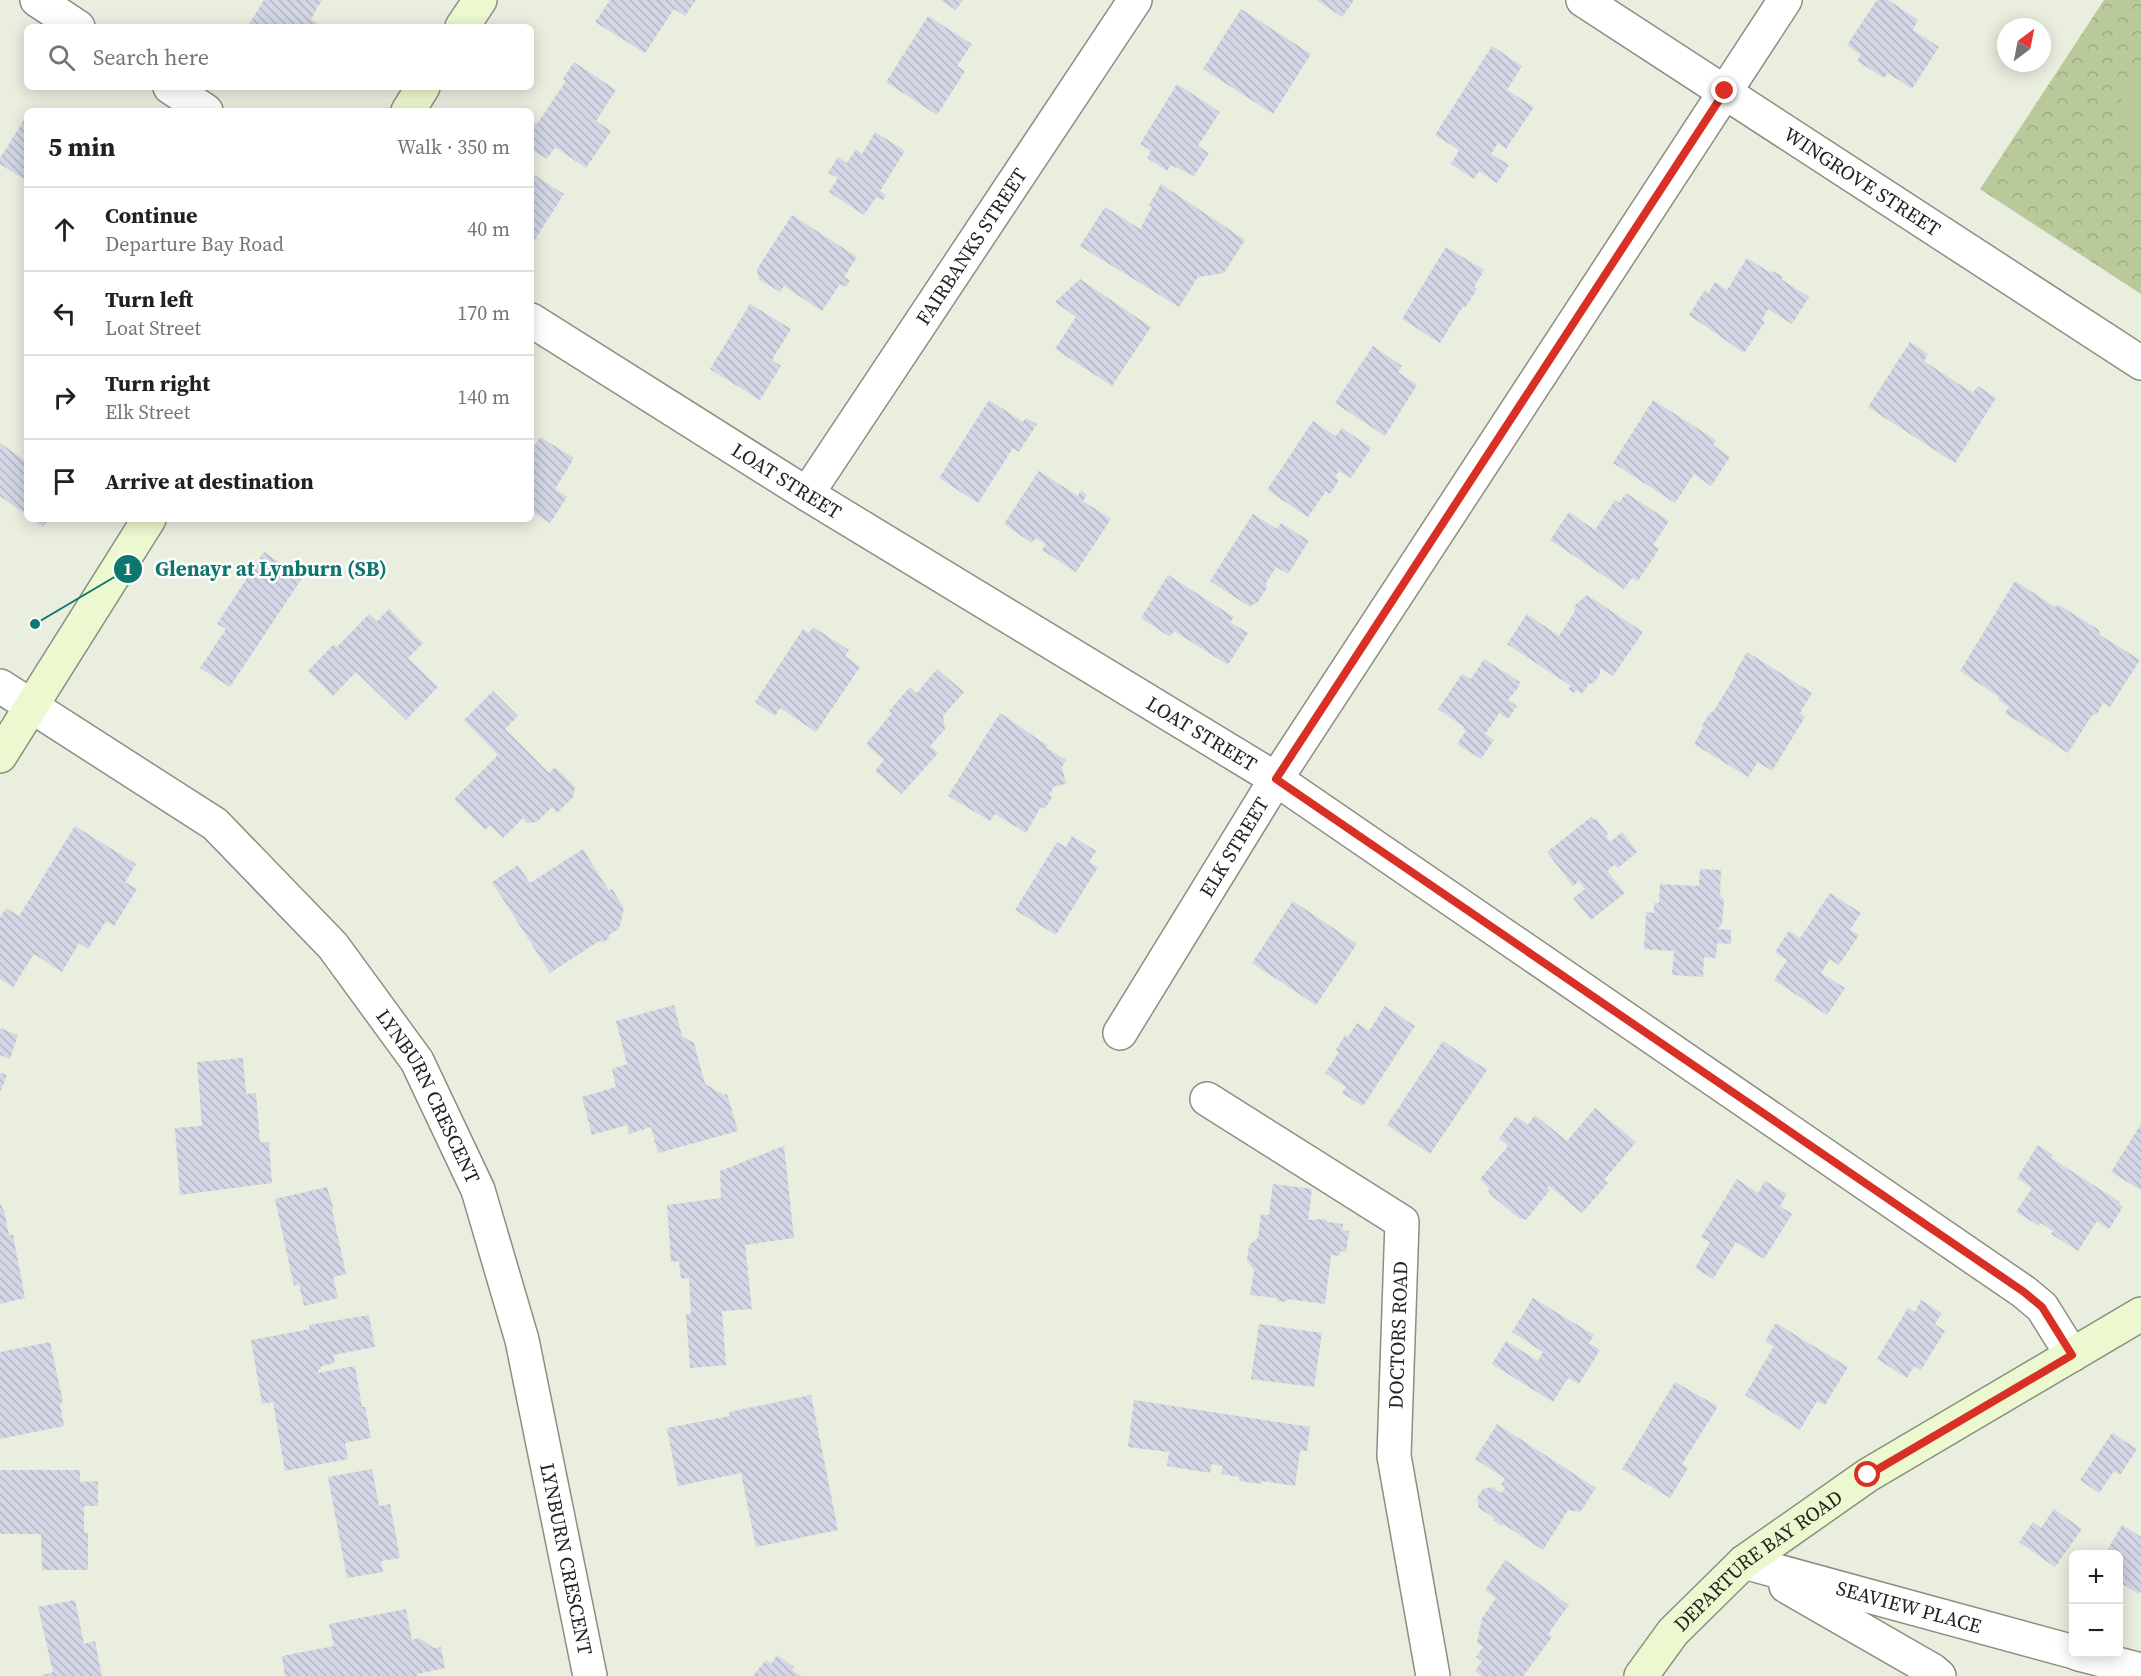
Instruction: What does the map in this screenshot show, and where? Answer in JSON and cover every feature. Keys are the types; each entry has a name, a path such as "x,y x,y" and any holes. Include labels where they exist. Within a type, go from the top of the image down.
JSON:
{"main road":[{"path":"464,24 480,0"},
{"path":"410,108 421,90"},
{"path":"0,756 147,522"},
{"name":"DEPARTURE BAY ROAD","path":"1641,1676 1673,1632 1744,1562 1868,1475 2072,1355 2138,1322"}],"street":[{"path":"37,0 73,24"},
{"name":"FAIRBANKS STREET","path":"807,494 1135,0"},
{"name":"WINGROVE STREET","path":"1583,0 2141,363"},
{"name":"ELK STREET","path":"1120,1033 1276,779 1785,0"},
{"path":"174,90 202,108"},
{"name":"LOAT STREET","path":"534,322 807,494 1276,779 2024,1292 2042,1307 2072,1355"},
{"name":"LYNBURN CRESCENT","path":"0,686 215,824 333,946 417,1061 478,1190 519,1330 590,1676"},
{"name":"DOCTORS ROAD","path":"1207,1099 1402,1222 1394,1456 1433,1676"},
{"path":"1744,1562 1939,1676"},
{"name":"SEAVIEW PLACE","path":"1744,1562 2069,1651"},
{"path":"2098,1658 2140,1669"}],"green space":[{"path":"2104,0 2141,0 2141,294 1980,189"},
{"path":"2141,61 2141,151 2132,146 2120,93"}],"building":[{"path":"264,0 322,0 311,19 318,24 249,24"},
{"path":"610,0 696,0 685,16 674,9 645,53 595,22"},
{"path":"940,0 963,0 956,10"},
{"path":"1317,0 1354,0 1342,17"},
{"path":"1877,0 1888,0 1918,20 1913,30 1939,47 1912,89 1888,73 1884,78 1857,61 1861,55 1847,45"},
{"path":"1241,9 1311,54 1273,114 1203,69"},
{"path":"928,16 972,44 957,66 965,71 937,115 886,82"},
{"path":"1492,46 1522,66 1507,90 1534,107 1506,149 1498,143 1491,154 1509,165 1497,183 1479,171 1474,179 1451,164 1459,150 1435,135"},
{"path":"574,62 616,90 596,121 611,131 586,168 555,147 547,159 534,151 534,122 537,124 566,81 563,79"},
{"path":"1177,84 1220,112 1198,146 1209,153 1194,176 1171,165 1167,171 1147,158 1151,151 1140,144"},
{"path":"24,120 24,179 0,164 0,158"},
{"path":"875,132 905,151 880,191 886,195 883,200 876,197 864,215 829,192 838,178 828,173 838,157 847,163 856,149 862,154"},
{"path":"534,175 564,194 534,241"},
{"path":"1161,184 1245,240 1224,273 1198,277 1179,307 1080,246 1105,207 1140,229 1152,207 1149,205"},
{"path":"792,215 857,257 844,277 850,280 846,287 840,284 822,311 784,286 780,292 759,279 757,269"},
{"path":"1446,247 1484,270 1474,287 1477,289 1465,308 1463,306 1440,343 1402,319"},
{"path":"1747,258 1771,273 1773,271 1783,277 1781,279 1809,297 1792,324 1768,309 1762,320 1765,322 1744,353 1689,315 1704,291 1708,294 1715,282 1727,290"},
{"path":"1080,279 1151,327 1112,386 1055,349 1076,317 1055,302"},
{"path":"750,304 791,329 772,360 781,366 760,400 710,369"},
{"path":"1910,342 1928,354 1924,361 1948,377 1973,393 1978,386 1996,398 1955,463 1868,407"},
{"path":"1373,346 1402,366 1398,372 1417,385 1385,436 1335,403"},
{"path":"989,400 1023,422 1026,418 1037,424 1019,452 1013,448 978,503 939,478"},
{"path":"1653,400 1716,440 1713,445 1730,457 1711,486 1694,474 1675,503 1613,463"},
{"path":"1313,421 1336,436 1342,428 1371,448 1351,478 1339,471 1335,477 1339,480 1330,494 1326,491 1308,517 1267,490"},
{"path":"540,437 574,458 555,489 567,497 550,523 534,513 534,446"},
{"path":"0,443 24,460 24,513 0,496"},
{"path":"1039,471 1078,496 1081,490 1087,495 1083,501 1111,519 1076,572 1042,550 1046,544 1036,538 1032,543 1004,524"},
{"path":"1626,493 1669,521 1653,545 1659,549 1638,581 1632,578 1624,589 1550,540 1569,512 1595,530 1615,500 1619,503"},
{"path":"1253,514 1277,529 1281,523 1309,541 1288,574 1276,567 1266,583 1267,588 1257,603 1250,607 1210,581"},
{"path":"37,522 47,522 43,527"},
{"path":"264,552 302,578 230,687 200,668 226,629 217,624"},
{"path":"1168,575 1234,617 1230,622 1248,633 1228,665 1174,631 1170,637 1141,618"},
{"path":"2015,581 2055,607 2059,605 2099,630 2100,635 2140,660 2110,707 2103,703 2097,714 2092,715 2068,753 2005,713 2009,707 1999,700 1998,696 1960,671"},
{"path":"1587,595 1643,632 1613,676 1600,668 1600,674 1594,683 1589,684 1582,694 1568,689 1571,686 1507,644 1527,614 1559,636 1575,611 1574,606"},
{"path":"389,609 423,643 408,658 438,687 406,720 356,672 333,696 308,671 334,644 337,647 369,614 377,621"},
{"path":"813,627 849,650 845,656 860,667 816,732 780,708 775,716 755,702 803,629 809,633"},
{"path":"1747,652 1812,693 1800,713 1805,717 1772,771 1758,762 1748,777 1694,744 1703,728 1702,725 1736,675 1734,674"},
{"path":"1484,659 1520,682 1508,700 1517,706 1508,719 1499,713 1485,734 1494,740 1481,759 1457,744 1466,731 1464,727 1438,709 1462,674 1471,679"},
{"path":"937,669 964,692 943,716 945,729 930,746 938,753 902,794 875,771 884,760 866,744 892,713 889,711 910,687 917,693"},
{"path":"493,691 518,716 505,729 549,773 555,767 575,787 573,797 557,813 552,807 537,822 527,823 523,818 503,838 490,825 485,830 454,799 498,755 464,720"},
{"path":"1000,713 1066,760 1062,767 1066,784 1055,786 1049,795 1052,797 1045,809 1041,807 1026,833 995,814 990,821 948,796"},
{"path":"1591,817 1596,819 1608,834 1606,836 1610,842 1622,832 1637,852 1618,868 1614,865 1607,871 1625,893 1591,920 1573,898 1585,889 1579,881 1573,886 1547,852"},
{"path":"75,826 136,864 125,882 137,889 114,926 106,921 88,949 79,943 62,972 34,954 13,987 0,979 0,918 6,908 19,916"},
{"path":"1072,836 1096,851 1089,862 1098,867 1056,935 1015,910 1057,842 1066,847"},
{"path":"583,849 609,891 612,889 624,908 619,929 610,934 604,942 599,941 550,973 492,882 518,865 530,883"},
{"path":"1700,869 1721,870 1720,895 1724,900 1722,924 1717,929 1731,930 1731,944 1717,943 1716,958 1704,957 1703,977 1672,975 1674,951 1644,949 1646,912 1654,913 1654,903 1659,903 1660,884 1699,886"},
{"path":"1830,893 1861,913 1850,930 1859,935 1839,965 1830,959 1821,973 1845,988 1827,1015 1774,980 1787,960 1775,952 1789,931 1800,938"},
{"path":"1293,901 1357,944 1316,1005 1252,963"},
{"path":"674,1005 682,1036 694,1043 705,1084 724,1095 727,1094 738,1131 658,1153 651,1127 629,1134 627,1125 592,1135 582,1097 616,1087 612,1069 627,1064 616,1021"},
{"path":"1385,1006 1415,1026 1363,1106 1342,1093 1346,1087 1325,1073 1339,1052 1336,1050 1345,1035 1348,1037 1357,1023 1369,1031"},
{"path":"0,1028 18,1035 10,1059 0,1055"},
{"path":"1443,1041 1487,1070 1430,1154 1387,1125"},
{"path":"243,1058 246,1094 256,1093 260,1142 269,1142 272,1183 180,1195 175,1128 202,1126 197,1062"},
{"path":"0,1073 7,1075 0,1092"},
{"path":"1595,1108 1636,1142 1604,1180 1608,1183 1582,1213 1549,1186 1547,1188 1550,1190 1526,1220 1520,1219 1492,1196 1488,1191 1490,1189 1480,1179 1508,1146 1499,1138 1516,1116 1528,1125 1535,1115 1567,1141"},
{"path":"2141,1124 2141,1190 2111,1172"},
{"path":"2038,1145 2053,1155 2051,1158 2120,1202 2119,1204 2123,1207 2109,1229 2097,1221 2078,1251 2051,1234 2053,1231 2041,1223 2039,1226 2016,1212 2032,1188 2017,1178"},
{"path":"784,1146 794,1238 745,1245 752,1309 722,1311 726,1365 690,1368 686,1314 691,1314 689,1278 681,1279 679,1261 671,1262 667,1205 721,1198 720,1171"},
{"path":"1737,1179 1758,1193 1765,1181 1787,1194 1780,1206 1792,1214 1764,1259 1736,1242 1713,1279 1695,1268 1710,1242 1701,1237"},
{"path":"1273,1184 1312,1189 1308,1220 1325,1219 1328,1222 1343,1224 1342,1230 1349,1231 1346,1252 1340,1251 1339,1256 1331,1255 1325,1304 1288,1299 1285,1302 1278,1301 1276,1298 1250,1295 1254,1270 1247,1261 1249,1245 1258,1238 1261,1214 1269,1215"},
{"path":"327,1187 346,1274 333,1277 338,1298 304,1306 299,1284 294,1286 275,1199"},
{"path":"0,1203 4,1210 9,1235 13,1235 25,1298 0,1304"},
{"path":"1533,1298 1594,1335 1589,1343 1600,1350 1579,1384 1568,1378 1553,1402 1492,1364 1506,1341 1538,1361 1543,1352 1512,1332"},
{"path":"1921,1300 1942,1313 1935,1324 1945,1331 1921,1370 1914,1366 1907,1378 1877,1359 1908,1308 1915,1312"},
{"path":"369,1315 375,1347 333,1355 335,1363 321,1366 318,1373 355,1366 362,1407 365,1407 371,1438 345,1443 348,1459 285,1471 273,1402 262,1404 251,1340 310,1329 309,1325"},
{"path":"1776,1323 1848,1367 1825,1405 1817,1401 1800,1430 1745,1395 1774,1346 1765,1341"},
{"path":"1259,1324 1322,1333 1314,1387 1251,1379"},
{"path":"50,1342 63,1402 60,1403 64,1426 0,1439 0,1352"},
{"path":"1675,1382 1717,1408 1682,1464 1688,1468 1670,1498 1622,1469"},
{"path":"811,1395 838,1530 756,1547 741,1473 678,1486 667,1428 730,1416 729,1412"},
{"path":"1134,1400 1310,1427 1307,1451 1300,1451 1295,1486 1262,1481 1262,1484 1239,1481 1239,1477 1221,1474 1223,1466 1212,1464 1210,1473 1167,1466 1169,1452 1128,1447"},
{"path":"1497,1424 1596,1488 1580,1512 1568,1510 1543,1550 1503,1524 1502,1526 1479,1508 1477,1498 1483,1489 1492,1487 1502,1493 1505,1487 1501,1484 1505,1478 1475,1459"},
{"path":"2112,1433 2137,1449 2120,1475 2114,1471 2099,1493 2080,1480"},
{"path":"372,1469 379,1506 390,1504 400,1558 381,1561 383,1572 347,1578 328,1477"},
{"path":"0,1470 80,1470 80,1482 98,1481 98,1506 84,1506 84,1533 88,1533 88,1570 42,1570 41,1534 0,1534"},
{"path":"2054,1509 2082,1529 2055,1567 2019,1542 2033,1522 2041,1528"},
{"path":"2122,1525 2141,1537 2141,1591 2139,1594 2123,1584 2123,1550 2107,1550"},
{"path":"1505,1560 1569,1605 1548,1634 1552,1637 1523,1676 1482,1676 1475,1671 1482,1661 1476,1657 1483,1647 1477,1643 1482,1618 1496,1598 1485,1590"},
{"path":"75,1600 84,1644 95,1641 102,1676 40,1676 53,1672 38,1607"},
{"path":"406,1609 412,1640 419,1638 434,1648 441,1647 445,1668 417,1674 417,1676 285,1676 282,1656 334,1646 329,1624"},
{"path":"777,1655 794,1667 792,1670 801,1676 753,1676 766,1660 771,1664"}],"place":[{"name":"Glenayr at Lynburn (SB)","path":"35,624"}],"route":[{"path":"1725,91 1276,779 2024,1292 2042,1307 2072,1355 1868,1475"}]}
